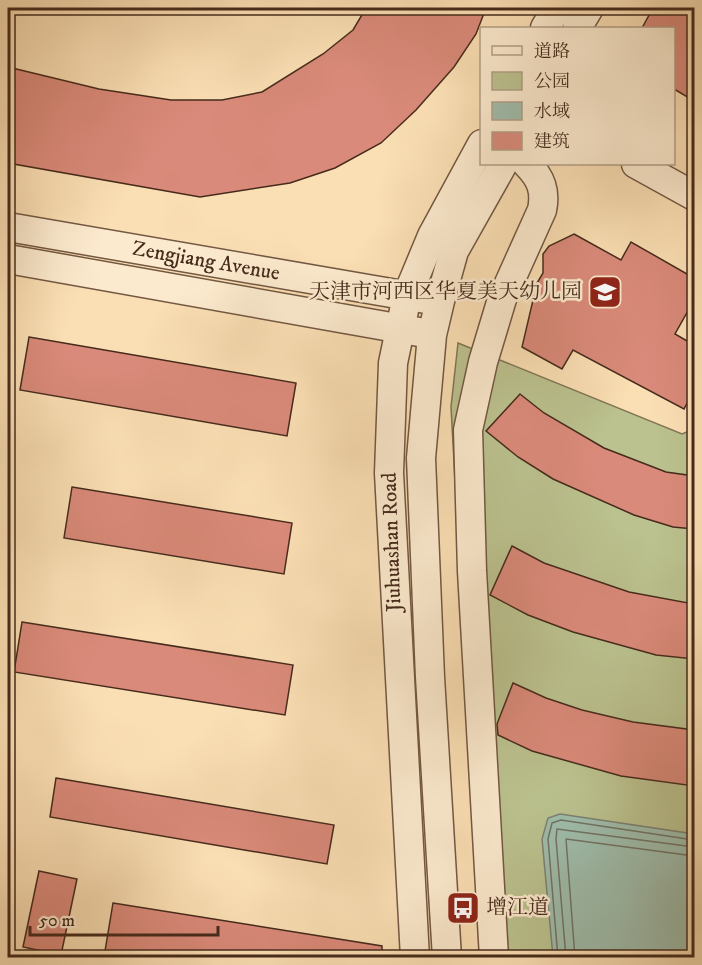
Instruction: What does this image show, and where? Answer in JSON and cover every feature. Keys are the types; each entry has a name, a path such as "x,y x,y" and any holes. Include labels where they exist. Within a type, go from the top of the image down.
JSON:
{"street":[{"path":"546,27 557,8"},
{"path":"579,27 589,8"},
{"name":"Jiuhuashan Road","path":"415,957 389,473 393,363 407,296 432,236 480,148"},
{"name":"Jiuhuashan Road","path":"447,957 430,677 421,458 432,335 440,300 454,251 502,165"},
{"path":"494,957 472,571 468,430 483,362 502,299 542,210 545,196 539,176 528,165"},
{"path":"638,165 694,196"},
{"name":"Zengjiang Avenue","path":"8,227 440,300"},
{"name":"Zengjiang Avenue","path":"8,259 432,335"}],"green space":[{"path":"458,343 682,434 694,429 694,957 481,957 451,407"}],"water":[{"path":"560,814 694,834 694,957 553,957 542,839 548,818"}],"building":[{"path":"366,8 486,8 476,34 454,67 416,110 381,143 335,168 290,183 200,197 8,163 8,67 99,89 171,100 222,100 262,92 323,54 353,30"},
{"path":"653,8 694,8 694,101 675,90 675,27 643,27"},
{"path":"574,234 621,260 631,242 694,278 694,300 675,334 694,345 694,390 684,409 573,350 562,369 522,347 537,283 543,273 543,254 549,246"},
{"path":"29,337 296,383 287,436 20,390"},
{"path":"520,394 544,413 604,448 666,472 694,476 694,529 673,527 634,515 553,479 518,457 486,431"},
{"path":"72,487 292,523 284,574 64,538"},
{"path":"512,546 544,563 629,592 694,604 694,659 656,655 573,632 528,615 490,595"},
{"path":"22,622 293,665 285,715 14,672"},
{"path":"513,683 546,698 582,710 633,722 694,730 694,786 621,776 532,751 498,735 497,724"},
{"path":"56,778 334,825 327,864 50,817"},
{"path":"39,871 77,879 61,955 23,947"},
{"path":"113,903 382,946 382,957 104,957"}],"place":[{"name":"天津市河西区华夏美天幼儿园","path":"605,292"},
{"name":"增江道","path":"463,908"}]}
